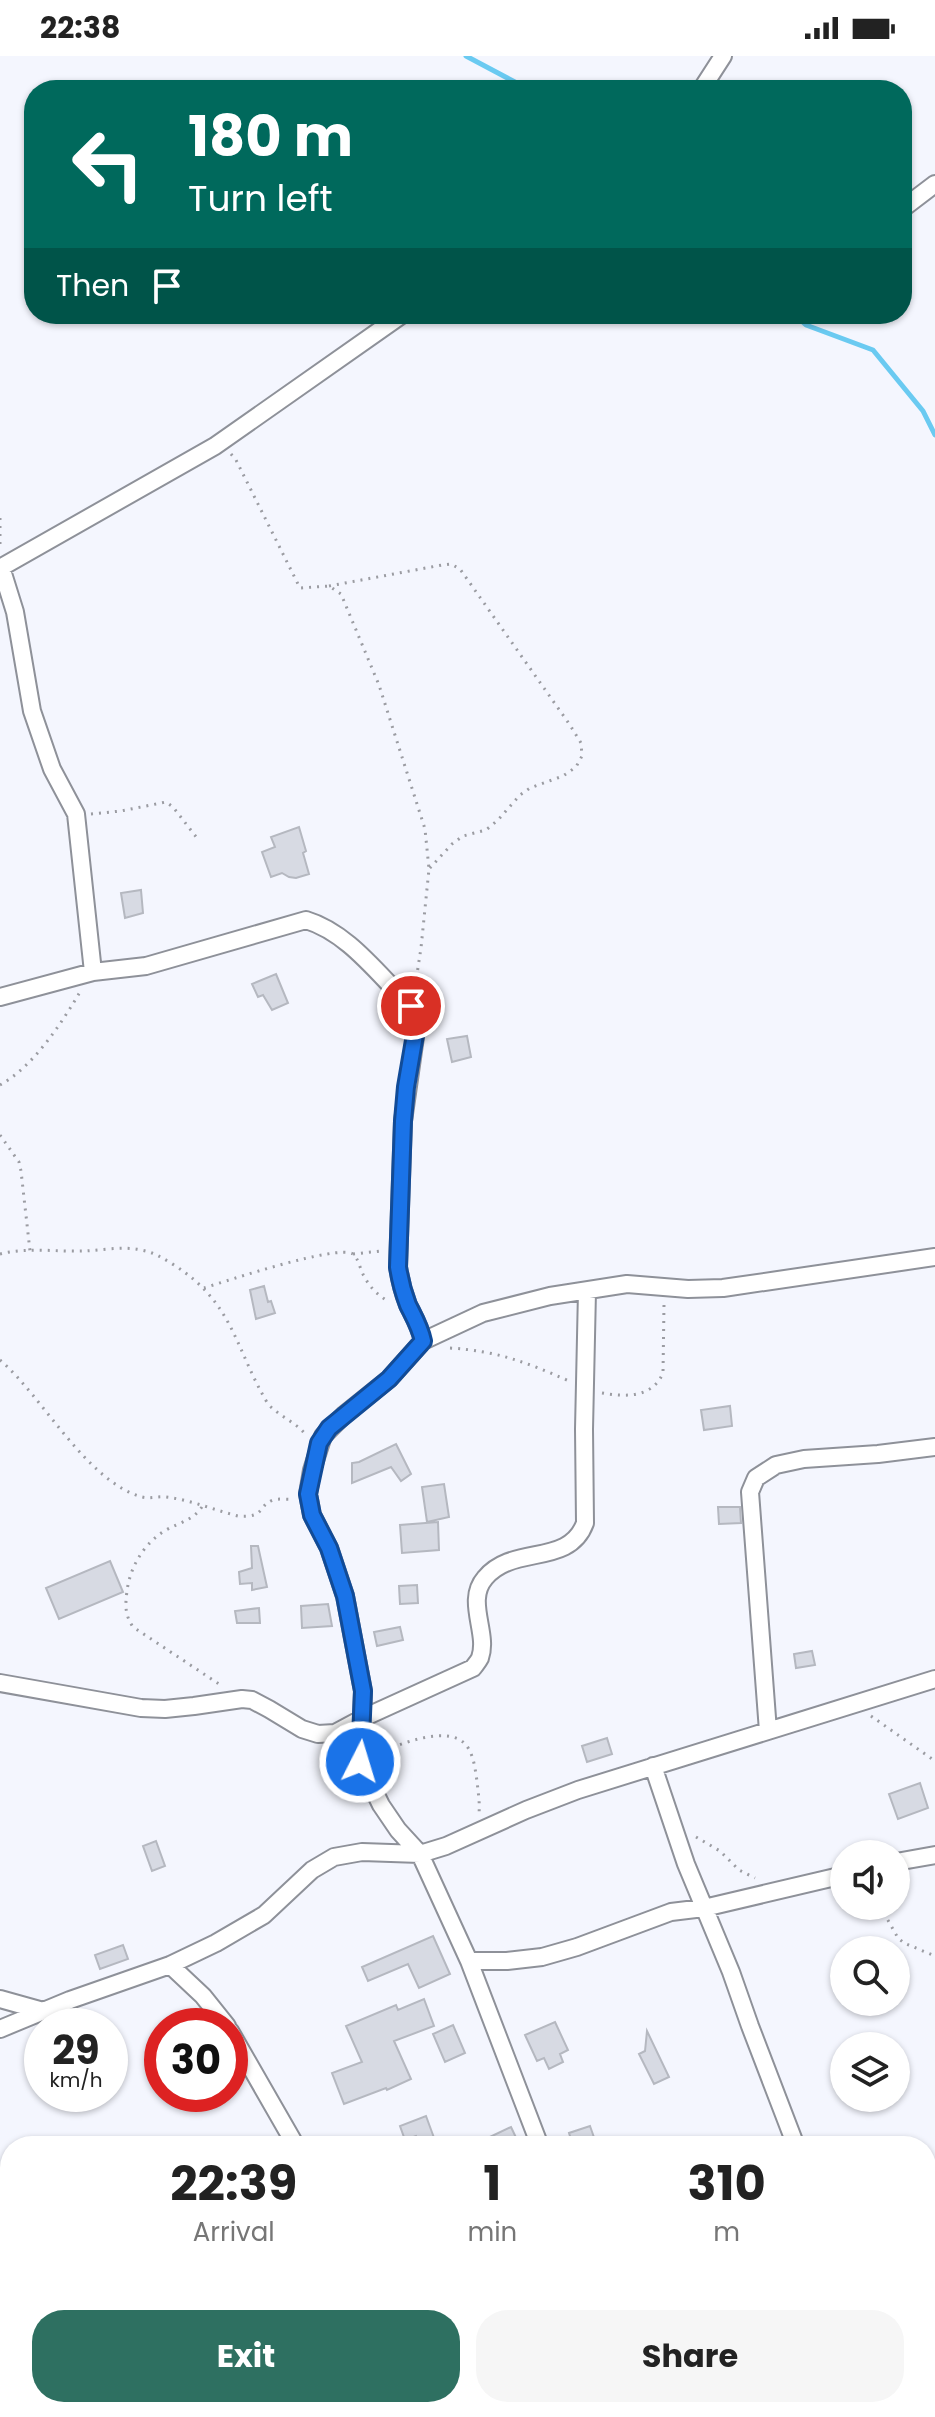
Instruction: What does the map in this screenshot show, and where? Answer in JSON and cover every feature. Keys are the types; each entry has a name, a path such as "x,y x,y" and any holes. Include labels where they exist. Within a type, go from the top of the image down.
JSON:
{"street":[{"path":"707,80 723,56"},
{"path":"912,201 935,184"},
{"path":"93,972 76,814 52,769 32,711 15,612 0,567 215,446 389,324"},
{"path":"0,997 93,972 146,966 306,920 324,925 338,935 416,1014 403,1121 398,1267 409,1307 420,1327 421,1344"},
{"path":"536,2136 469,1961 420,1854 381,1805 360,1762 363,1691 345,1596 329,1548 312,1515 308,1494 323,1436 389,1379 421,1344 483,1313 550,1296 627,1284 688,1289 723,1288 935,1257"},
{"path":"0,1683 141,1708 252,1700 302,1729 318,1734 335,1733 473,1668 480,1657 478,1591 485,1577 502,1565 563,1549 581,1535 585,1523 587,1291"},
{"path":"768,1731 750,1492 756,1478 776,1465 804,1459 935,1447"},
{"path":"50,2008 170,1965 216,1943 264,1915 312,1870 334,1857 362,1852 420,1854 478,1833 526,1810 653,1766 935,1679"},
{"path":"653,1766 671,1824 792,2136"},
{"path":"910,1859 935,1855"},
{"path":"469,1961 542,1957 671,1912 704,1908 830,1878"},
{"path":"170,1965 213,2008"},
{"path":"0,1999 32,2008"},
{"path":"0,2029 24,2019"},
{"path":"248,2062 290,2136"}],"path":[{"path":"215,446 236,460 300,588 329,586 442,565 451,564 460,569 581,743 582,756 576,767 563,776 530,788 486,830 463,836 429,869"},
{"path":"0,518 0,567"},
{"path":"329,586 341,594 379,685 425,829 429,869 411,1006"},
{"path":"76,814 121,811 166,802 197,838"},
{"path":"0,1085 15,1077 56,1030 93,972"},
{"path":"0,1135 19,1162 30,1251"},
{"path":"204,1288 333,1252 353,1254 398,1247"},
{"path":"0,1254 139,1249 164,1258 204,1288 232,1327 268,1404 299,1426 317,1450"},
{"path":"353,1254 364,1278 378,1295 390,1303 409,1307"},
{"path":"421,1344 506,1355 605,1394 625,1396 645,1392 660,1381 663,1373 664,1286"},
{"path":"0,1360 16,1374 97,1469 116,1484 143,1497 162,1496 249,1517 274,1500 298,1499 308,1494"},
{"path":"202,1506 196,1516 166,1530 152,1541 140,1556 129,1574 126,1617 133,1627 242,1699"},
{"path":"856,1705 935,1761"},
{"path":"360,1762 408,1742 433,1737 452,1736 465,1743 476,1773 480,1802 478,1833"},
{"path":"671,1824 710,1844 746,1875 782,1890"},
{"path":"888,1920 898,1938 935,1956"}],"building":[{"path":"299,827 309,874 296,878 282,873 271,877 262,852 275,847 271,837"},
{"path":"141,890 143,913 125,918 121,893"},
{"path":"276,974 288,1003 272,1010 263,995 258,997 252,984"},
{"path":"467,1036 471,1057 452,1062 447,1039"},
{"path":"264,1286 275,1313 256,1319 250,1290"},
{"path":"730,1406 732,1426 704,1430 701,1410"},
{"path":"396,1444 411,1474 401,1481 391,1467 352,1483 352,1463"},
{"path":"444,1484 449,1517 427,1522 422,1487"},
{"path":"718,1507 740,1507 741,1523 719,1524"},
{"path":"438,1522 439,1550 402,1553 400,1525"},
{"path":"251,1546 258,1546 267,1587 252,1590 252,1583 240,1584 239,1572 252,1568"},
{"path":"110,1561 123,1592 59,1619 46,1588"},
{"path":"417,1585 418,1603 400,1604 399,1586"},
{"path":"328,1604 332,1626 302,1628 301,1606"},
{"path":"259,1608 260,1623 237,1623 235,1611"},
{"path":"400,1627 403,1640 377,1646 374,1632"},
{"path":"812,1651 815,1665 796,1668 794,1654"},
{"path":"607,1738 612,1754 587,1762 582,1746"},
{"path":"920,1783 928,1808 898,1819 889,1794"},
{"path":"156,1841 165,1866 152,1871 143,1846"},
{"path":"433,1936 450,1974 419,1988 408,1964 368,1981 362,1967"},
{"path":"123,1945 128,1959 100,1969 95,1955"},
{"path":"424,1999 434,2026 394,2041 411,2079 344,2104 332,2073 362,2062 346,2026 396,2005 398,2010"},
{"path":"555,2022 568,2050 560,2054 563,2062 549,2069 544,2058 537,2061 525,2035"},
{"path":"453,2025 465,2053 445,2062 433,2034"},
{"path":"647,2031 669,2077 654,2084 639,2054 645,2051"},
{"path":"426,2116 433,2136 404,2136 400,2126"},
{"path":"590,2126 594,2136 570,2136 569,2133"},
{"path":"511,2127 515,2136 492,2136"}],"waterway":[{"path":"466,56 511,80"},
{"path":"805,324 873,350 923,411 935,435"}],"route":[{"path":"360,1762 363,1691 345,1596 329,1548 312,1515 308,1494 319,1443 329,1428 389,1379 423,1341 401,1285 398,1267 403,1121 417,1023 411,1006"}]}
